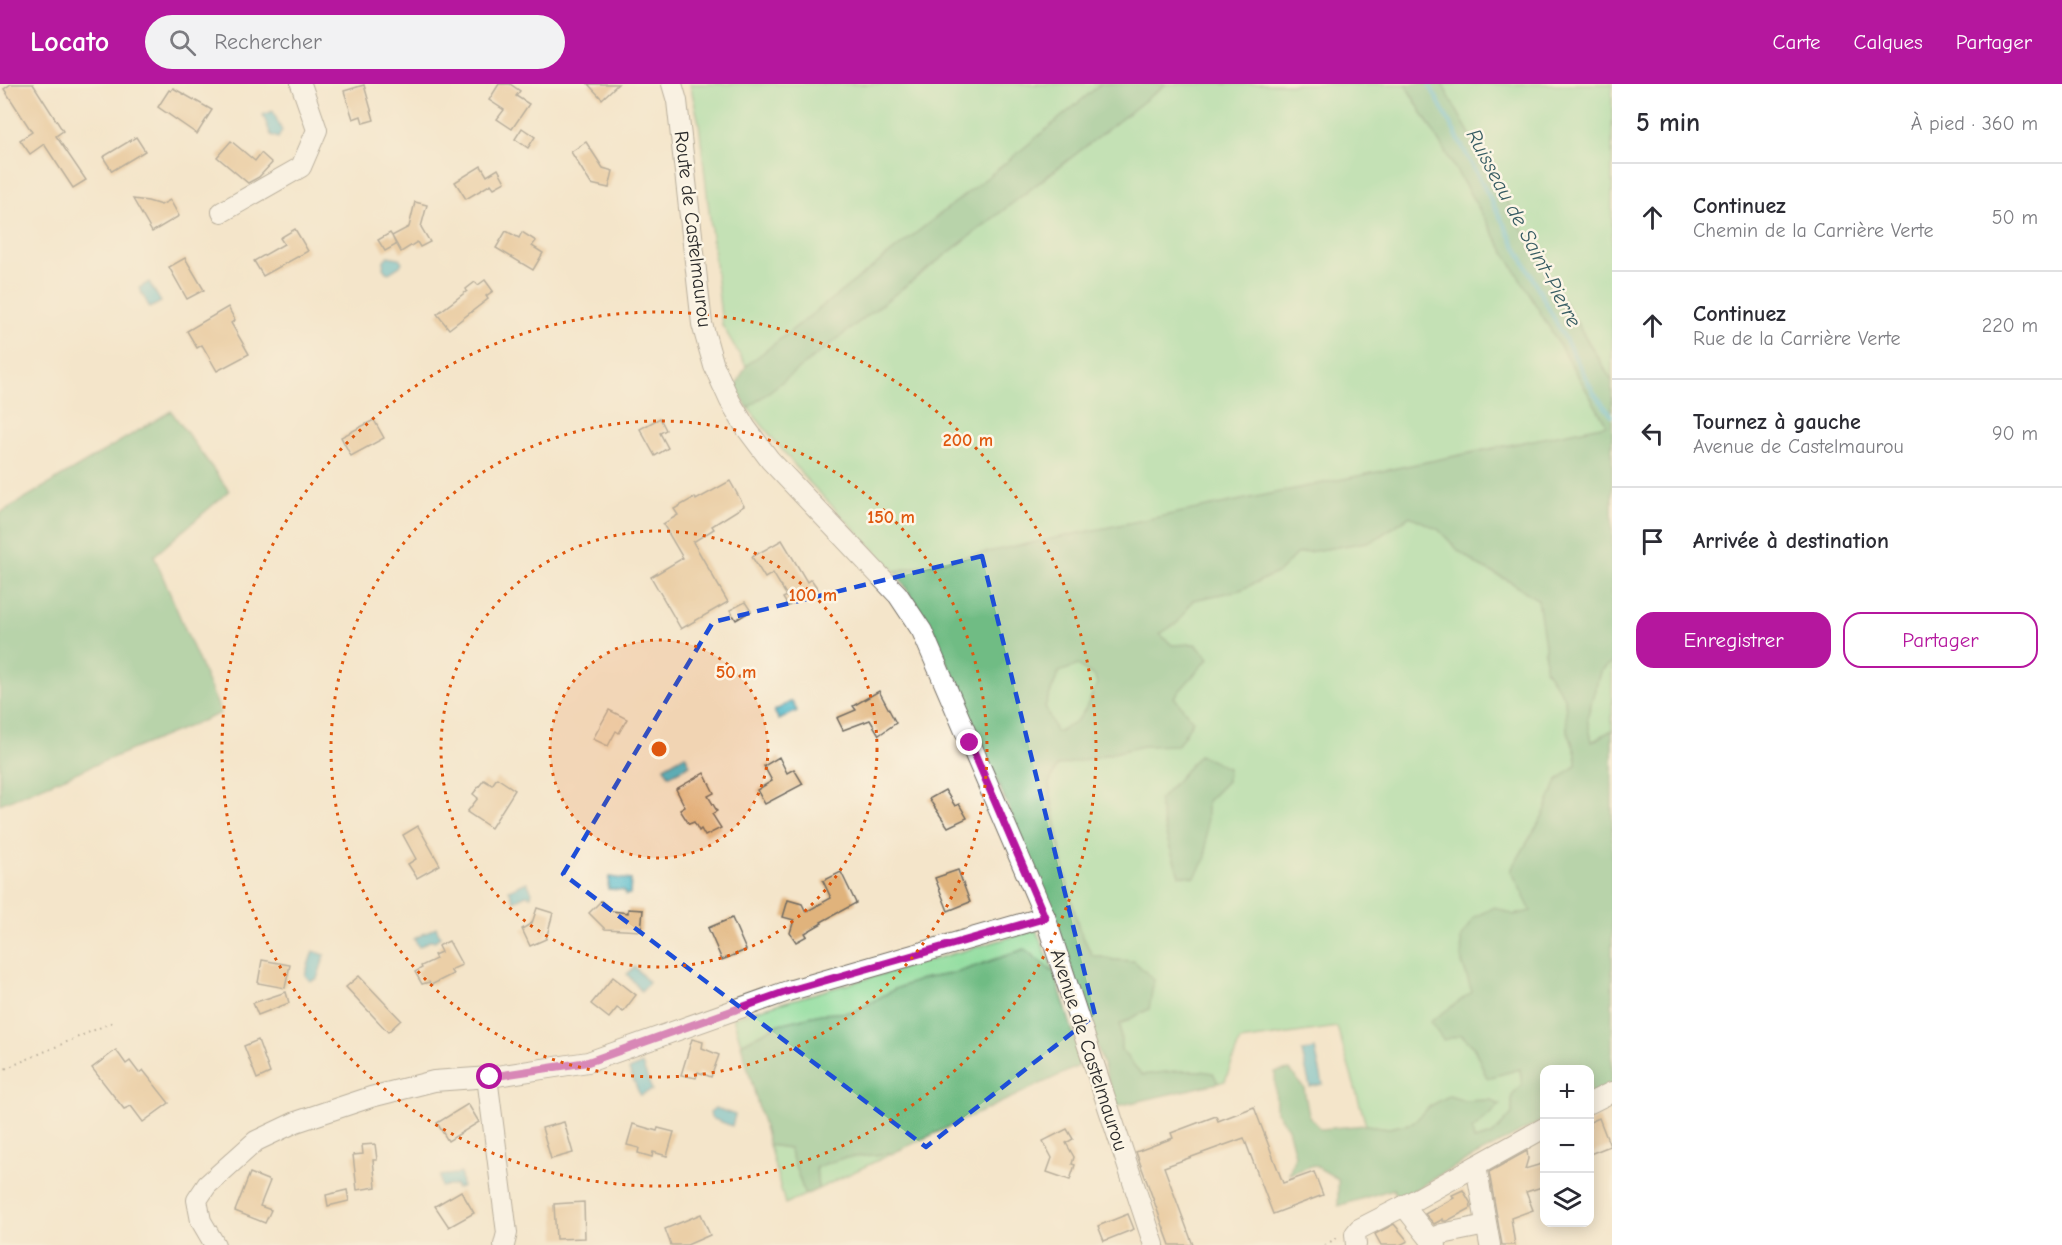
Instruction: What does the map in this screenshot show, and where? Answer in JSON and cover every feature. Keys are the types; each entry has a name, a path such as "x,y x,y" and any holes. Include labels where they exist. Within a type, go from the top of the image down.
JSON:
{"street":[{"path":"222,212 301,167 317,130 301,84"},
{"name":"Route de Castelmaurou","path":"672,84 677,101 702,324 714,366 730,401 746,428 770,460 898,595"},
{"name":"Avenue de Castelmaurou","path":"898,595 922,631 1045,918 1154,1245"},
{"path":"215,1245 201,1221 196,1200 207,1185 256,1141 296,1122 371,1097 434,1081 487,1077 588,1062 788,991 1045,918"},
{"path":"487,1077 507,1233 504,1245"},
{"path":"1594,1102 1612,1092"},
{"path":"1356,1245 1355,1234 1359,1229 1540,1131"},
{"path":"1476,1166 1490,1245"},
{"path":"1404,1206 1433,1242 1442,1234 1486,1225"}],"path":[{"path":"0,1071 115,1021"}],"highlighted area":[{"path":"982,556 1095,1015 926,1147 563,874 713,622"}],"green space":[{"path":"690,84 1101,84 1007,162 746,366 722,325 699,123"},
{"path":"1101,84 1166,84 748,408 735,388 746,366 1007,162"},
{"path":"1166,84 1405,84 1607,425 895,571 806,479 748,408"},
{"path":"1405,84 1442,84 1549,277 1612,381 1612,662 1600,672 1587,718 1592,742 1612,730 1612,1086 1594,1096 1594,1065 1540,1065 1540,1122 1441,1174 1398,1200 1393,1189 1338,1206 1338,1179 1314,1165 1289,1174 1295,1155 1288,1128 1276,1112 1275,1072 1290,1070 1304,1088 1309,1116 1321,1129 1366,1125 1389,1128 1413,1123 1430,1106 1449,1096 1465,1101 1491,1100 1500,1105 1472,1130 1474,1140 1492,1135 1512,1114 1512,1095 1522,1084 1520,1069 1487,1078 1474,1047 1462,1035 1443,1040 1430,1022 1472,992 1462,962 1461,938 1474,917 1495,907 1514,915 1531,911 1511,870 1544,814 1557,781 1576,765 1576,754 1567,728 1565,698 1545,669 1545,645 1538,600 1508,580 1479,566 1458,550 1438,529 1410,516 1372,541 1296,554 1279,572 1240,590 1193,600 1178,622 1160,634 1172,645 1195,644 1209,658 1174,697 1193,721 1178,745 1143,746 1057,766 1049,784 1065,875 1079,929 1092,955 1114,960 1134,961 1154,980 1149,1009 1120,1024 1121,1050 1142,1075 1195,1071 1213,1073 1218,1083 1117,1106 1048,901 933,630 895,571 1607,425","holes":["1078,665 1095,677 1097,684 1078,719 1056,732 1045,706 1059,672"]},
{"path":"1442,84 1612,84 1612,381 1549,277"},
{"path":"171,411 229,491 154,556 221,713 0,804 0,513"},
{"path":"1410,516 1438,529 1458,550 1479,566 1539,600 1545,645 1545,669 1565,697 1567,728 1576,754 1576,765 1557,781 1544,814 1511,870 1532,911 1514,915 1462,963 1473,992 1431,1022 1468,1041 1487,1078 1520,1069 1522,1084 1512,1095 1512,1114 1492,1135 1474,1140 1472,1130 1500,1105 1491,1100 1464,1101 1449,1096 1430,1106 1413,1123 1389,1128 1366,1125 1337,1027 1240,1041 1225,1081 1218,1083 1213,1073 1195,1071 1142,1075 1121,1050 1120,1024 1149,1009 1134,961 1114,960 1092,955 1079,929 1065,875 1049,784 1057,766 1143,746 1178,744 1174,697 1208,658 1195,644 1172,645 1160,634 1178,622 1193,600 1240,590 1279,572 1296,554 1372,541","holes":["1199,755 1227,781 1207,801 1206,819 1179,875 1166,835 1159,801"]},
{"path":"1612,662 1612,730 1592,742 1587,718 1600,672"},
{"path":"1078,665 1095,677 1097,684 1078,719 1056,732 1045,706 1059,672"},
{"path":"1199,755 1228,768 1227,781 1207,801 1206,857 1195,877 1179,875 1166,835 1159,801"},
{"path":"1036,930 1055,974 1024,949 956,973 922,979 895,989 854,1012 821,1014 779,1024 741,1044 733,1017"},
{"path":"1025,949 1055,974 1081,1058 1079,1066 893,1153 843,1158 816,1167 818,1189 805,1195 789,1148 769,1145 741,1044 779,1024 821,1014 854,1012 895,989 922,979 956,973"},
{"path":"769,1145 789,1148 805,1195 785,1204"},
{"path":"893,1153 818,1189 816,1167 843,1158"}],"water":[{"path":"273,111 282,131 278,138 271,135 263,115"},
{"path":"388,256 399,258 402,262 389,273 383,268 384,260"},
{"path":"149,282 161,302 150,308 139,288"},
{"path":"792,701 797,711 779,720 774,711"},
{"path":"685,755 690,765 669,776 664,767"},
{"path":"609,877 631,880 630,894 626,895 623,890 608,889"},
{"path":"527,882 532,892 531,896 526,895 514,901 509,890"},
{"path":"436,927 440,936 435,941 431,940 419,947 414,939"},
{"path":"313,951 325,955 317,979 310,981 305,975"},
{"path":"635,967 649,983 641,991 627,974"},
{"path":"1315,1049 1323,1084 1310,1087 1302,1052"},
{"path":"642,1064 652,1090 640,1095 629,1070"},
{"path":"715,1108 735,1115 732,1126 711,1118 710,1112"},
{"path":"461,1173 462,1187 456,1188 456,1185 441,1187 440,1176"}],"building":[{"path":"11,84 33,84 63,131 56,136 86,180 73,188 44,144 30,154 20,140 32,132 4,89"},
{"path":"499,84 510,84 520,91 516,96 529,104 512,129 497,119 504,110 489,100"},
{"path":"588,84 618,84 602,99"},
{"path":"364,85 374,120 363,123 361,116 353,119 344,91"},
{"path":"173,88 212,110 197,134 158,107 169,90"},
{"path":"522,128 535,137 528,148 515,139"},
{"path":"136,137 145,151 112,171 103,157"},
{"path":"231,141 255,161 261,153 272,163 259,177 248,183 217,157"},
{"path":"586,142 603,168 613,171 609,188 591,184 571,152"},
{"path":"481,166 487,176 498,169 505,182 494,188 491,184 466,199 455,182"},
{"path":"133,199 161,205 170,200 179,216 152,232"},
{"path":"415,202 427,205 421,227 430,242 420,247 417,242 401,252 392,236 409,227"},
{"path":"295,229 308,251 263,276 254,261 284,244 280,238"},
{"path":"506,231 519,238 522,232 536,241 532,246 543,253 533,270 496,248"},
{"path":"390,233 396,245 385,251 378,240"},
{"path":"185,258 204,290 187,299 169,267"},
{"path":"485,280 493,291 486,296 488,299 449,329 437,314 475,282 478,285"},
{"path":"228,307 235,320 231,323 249,354 217,371 202,345 197,348 187,331"},
{"path":"660,418 666,430 660,433 668,448 655,456 640,429"},
{"path":"374,420 384,438 351,456 341,437"},
{"path":"730,481 744,506 712,526 714,529 693,542 728,602 681,629 651,577 683,558 663,524 678,515 674,509"},
{"path":"782,540 807,582 811,579 818,589 788,606 783,598 787,596 773,573 765,578 752,557"},
{"path":"745,602 751,611 736,620 730,610"},
{"path":"879,691 896,723 879,735 870,720 843,730 837,718 856,710 853,706"},
{"path":"609,710 627,719 619,733 616,731 608,746 593,739"},
{"path":"779,757 787,773 794,769 803,784 765,804 757,790 772,781 764,766"},
{"path":"704,773 714,793 708,796 717,811 712,814 721,828 705,836 694,822 689,824 680,810 685,807 676,789"},
{"path":"497,778 515,790 491,828 467,812 478,798 473,794 484,780 492,785"},
{"path":"945,790 955,806 959,804 967,818 948,827 929,799"},
{"path":"418,826 440,865 417,878 408,864 416,859 403,835"},
{"path":"958,870 970,902 948,911 935,878"},
{"path":"841,872 856,903 821,922 805,933 807,936 796,942 790,933 794,920 783,917 788,900 802,904 806,912 831,898 823,881"},
{"path":"601,901 612,911 628,913 628,909 643,910 641,931 605,929 589,913"},
{"path":"537,908 553,913 546,939 530,946 522,929 532,923"},
{"path":"732,918 746,950 722,960 708,928"},
{"path":"449,941 462,965 450,970 453,974 431,985 429,982 422,984 415,972 422,968 421,966 436,959 434,955 441,952 438,946"},
{"path":"262,960 290,965 285,988 258,983"},
{"path":"359,976 401,1020 388,1032 346,987"},
{"path":"613,977 636,995 623,1012 617,1008 609,1018 591,1004"},
{"path":"286,992 289,1003 258,1015 253,1003"},
{"path":"692,1039 703,1042 702,1048 719,1055 711,1077 698,1072 696,1078 681,1075"},
{"path":"258,1040 270,1073 257,1079 244,1046"},
{"path":"116,1050 126,1064 130,1061 139,1073 143,1070 169,1103 143,1122 131,1106 124,1109 92,1068"},
{"path":"468,1104 479,1122 448,1141 437,1123"},
{"path":"1254,1107 1283,1183 1314,1172 1323,1195 1273,1214 1244,1138 1164,1167 1193,1245 1170,1245 1136,1152 1173,1138 1171,1133 1216,1116 1218,1121"},
{"path":"1599,1118 1610,1146 1594,1152 1594,1120"},
{"path":"564,1122 573,1153 551,1159 542,1128"},
{"path":"633,1124 657,1131 658,1128 674,1132 667,1156 653,1152 652,1157 638,1153 639,1148 627,1145"},
{"path":"1067,1129 1073,1139 1066,1143 1074,1157 1072,1164 1075,1165 1070,1180 1047,1172 1052,1158 1043,1141"},
{"path":"375,1144 377,1160 373,1160 376,1187 357,1190 353,1155 363,1154 362,1145"},
{"path":"1527,1151 1528,1159 1525,1169 1540,1164 1540,1188 1526,1192 1533,1210 1511,1218 1515,1245 1502,1245 1489,1172"},
{"path":"250,1173 270,1181 260,1206 271,1210 265,1223 235,1211"},
{"path":"347,1190 349,1201 328,1206 326,1195"},
{"path":"1463,1190 1471,1208 1447,1221 1443,1219 1434,1224 1425,1214 1454,1198 1452,1195"},
{"path":"461,1191 474,1213 449,1227 435,1206"},
{"path":"584,1202 585,1238 556,1239 554,1204"},
{"path":"701,1214 710,1235 687,1245 671,1245 665,1229"},
{"path":"1128,1214 1134,1229 1104,1241 1098,1226"},
{"path":"1394,1224 1408,1241 1400,1245 1381,1245 1375,1234"}],"waterway":[{"name":"Ruisseau de Saint-Pierre","path":"1429,84 1594,393 1612,416"}],"route":[{"path":"490,1077 588,1062 788,991 1045,918 970,743"}]}
